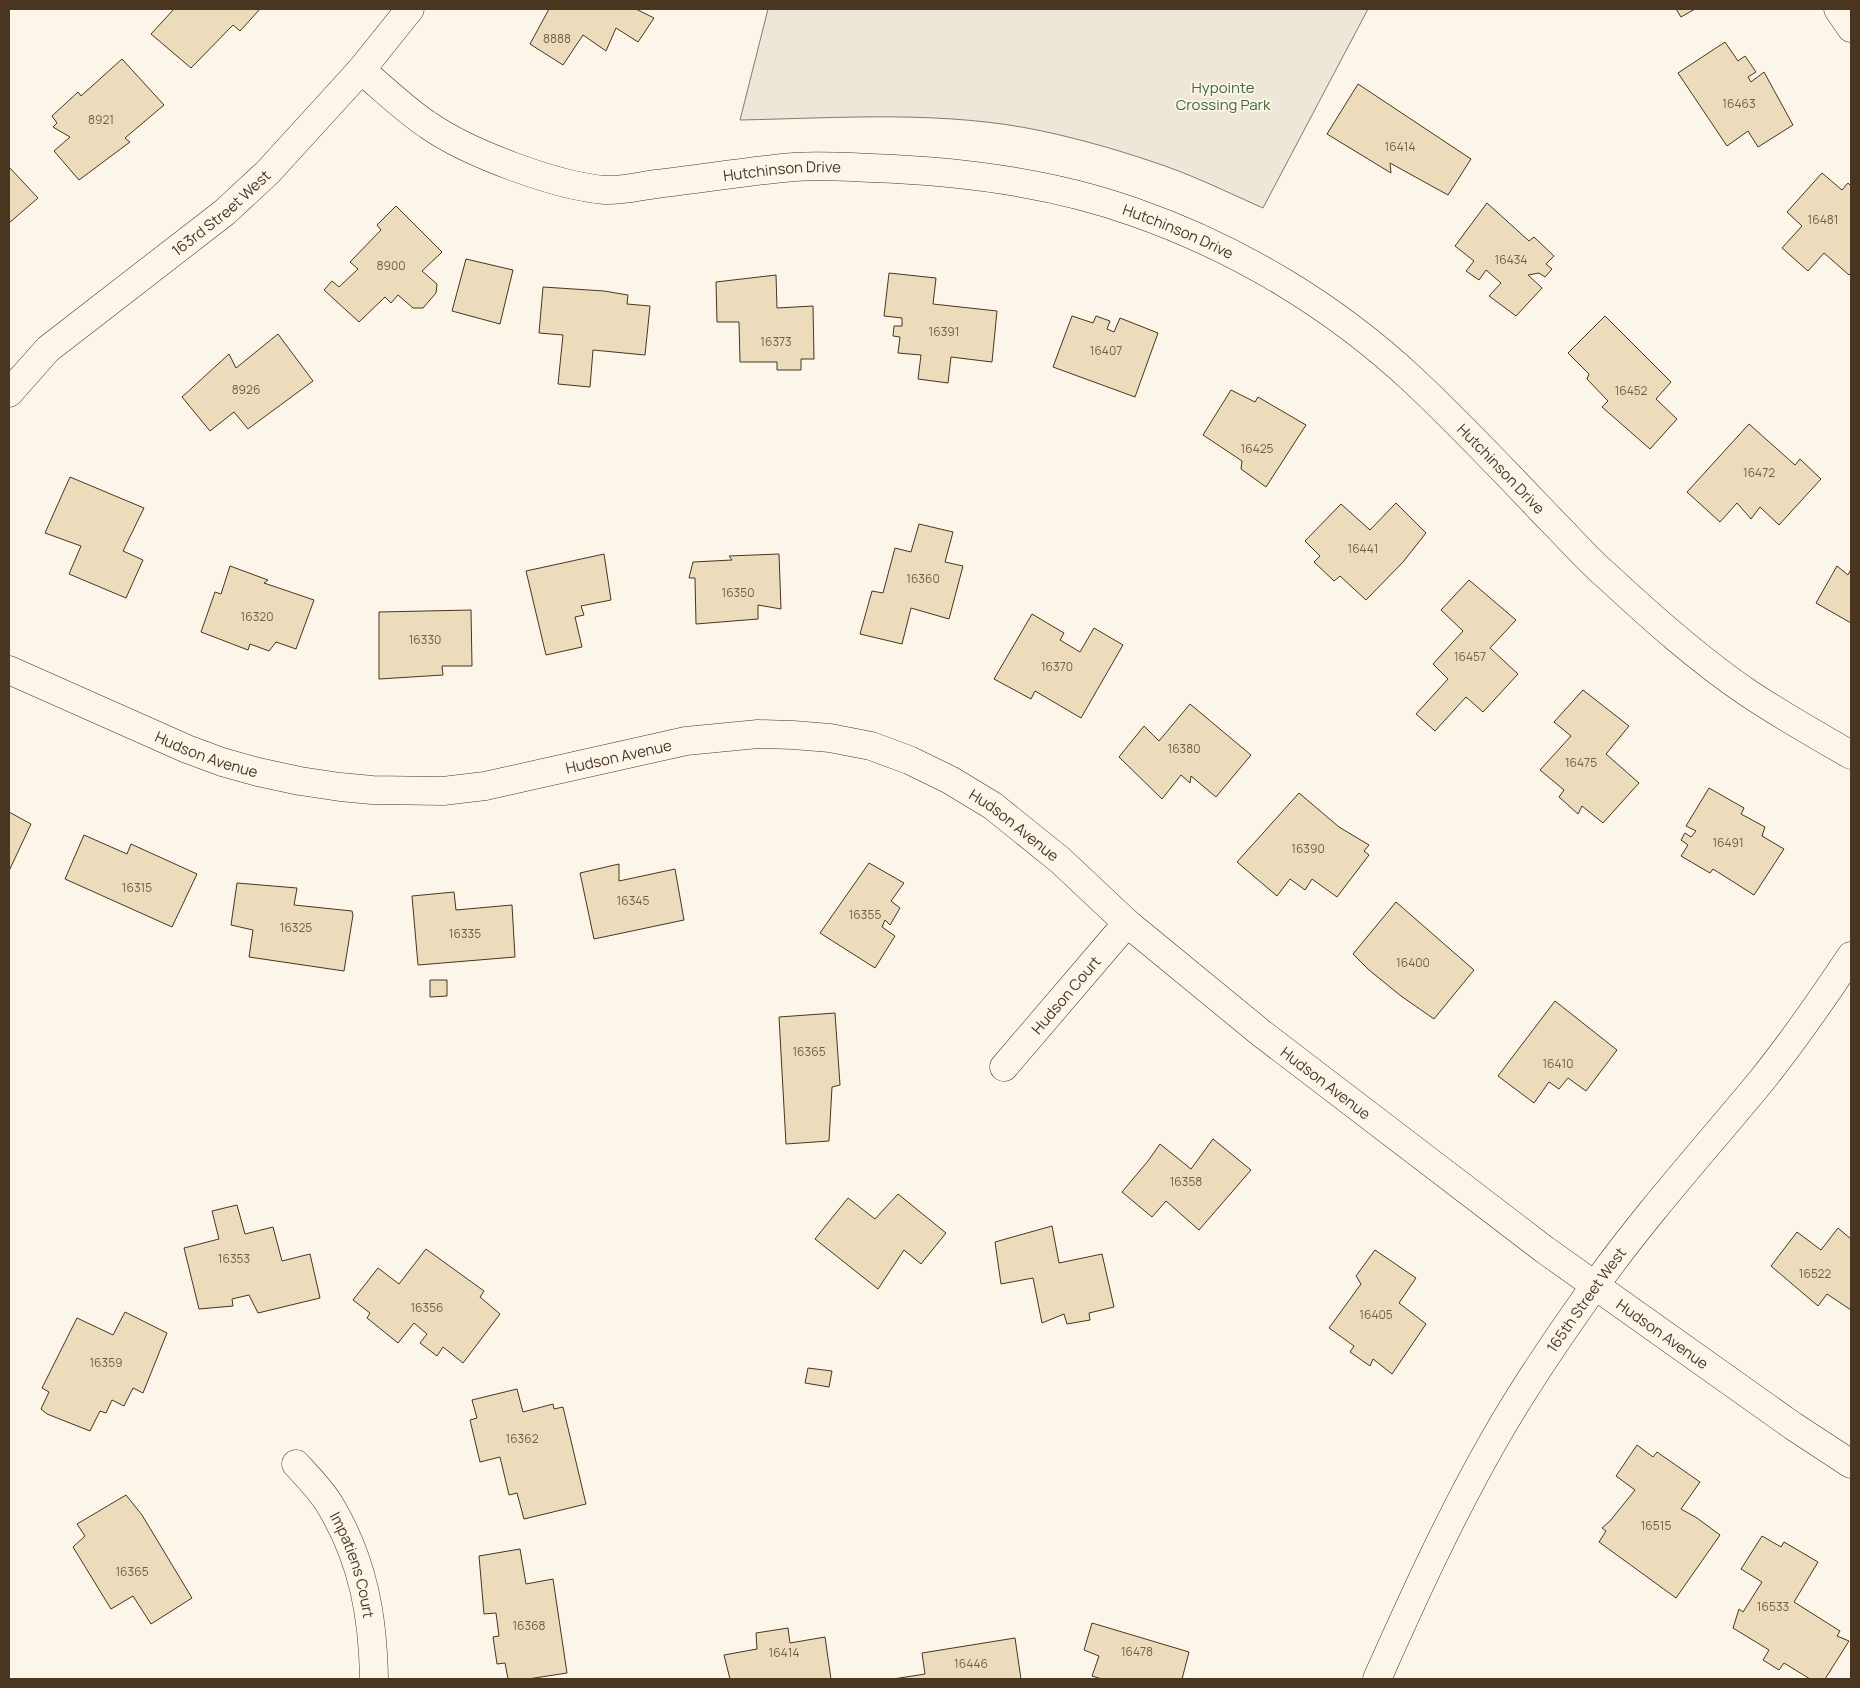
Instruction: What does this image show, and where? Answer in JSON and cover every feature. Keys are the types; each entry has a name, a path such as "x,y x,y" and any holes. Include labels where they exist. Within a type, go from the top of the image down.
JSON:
{"street":[{"name":"163rd Street West","path":"9,393 48,349 226,212 301,137 361,70 410,9"},
{"path":"1838,9 1851,28"},
{"name":"Hutchinson Drive","path":"361,70 424,122 453,140 523,170 567,182 607,190 794,167 833,166 919,169 1004,180 1091,198 1168,224 1214,244 1266,272 1310,299 1386,355 1472,439 1604,574 1670,631 1748,693 1851,755"},
{"name":"Hudson Avenue","path":"9,670 187,749 222,762 283,778 340,787 372,790 443,791 485,786 686,741 724,737 794,735 830,738 871,746 909,760 942,776 993,806 1060,860 1127,923 1261,1033 1545,1250 1792,1426 1851,1464"},
{"name":"Hudson Court","path":"1004,1067 1127,923"},
{"name":"165th Street West","path":"1378,1679 1419,1585 1459,1504 1490,1447 1531,1379 1595,1285 1648,1217 1764,1078 1816,1009 1851,956"},
{"name":"Impatiens Court","path":"296,1464 316,1485 329,1504 362,1578 368,1601 374,1679"}],"green space":[{"name":"Hypointe Crossing Park","path":"768,9 1368,9 1263,208 1190,176 1135,156 1089,142 1005,124 967,120 891,117 740,120"}],"building":[{"path":"174,9 260,9 240,31 233,25 191,68 151,34"},
{"path":"549,9 636,9 654,18 638,42 616,28 606,51 583,35 563,65 530,44"},
{"path":"1676,9 1695,9 1681,17"},
{"path":"1725,42 1738,61 1745,56 1756,72 1748,77 1751,82 1764,72 1793,125 1758,147 1748,131 1727,146 1678,73"},
{"path":"122,59 164,105 125,138 130,142 79,180 54,151 70,137 53,127 57,123 52,116 78,92 81,96"},
{"path":"1358,84 1471,159 1448,195 1390,163 1391,173 1327,134"},
{"path":"9,167 38,198 9,223"},
{"path":"1822,173 1842,190 1848,183 1851,186 1851,273 1849,275 1824,253 1808,271 1782,248 1802,226 1787,212"},
{"path":"1487,203 1529,241 1534,237 1554,256 1546,264 1552,269 1545,277 1539,273 1528,275 1542,288 1516,316 1489,296 1501,283 1486,270 1479,280 1466,271 1474,261 1455,246"},
{"path":"396,206 442,252 422,271 437,284 436,293 423,308 413,308 398,295 391,303 385,297 359,322 324,290 332,281 339,287 358,269 350,262 381,230 377,225"},
{"path":"466,259 513,270 500,324 452,311"},
{"path":"889,273 936,278 933,304 997,311 992,362 951,357 948,383 918,379 921,355 898,353 900,337 893,336 894,326 902,326 902,318 884,316"},
{"path":"776,275 777,308 813,306 814,359 801,359 801,370 777,370 777,362 740,362 739,322 717,322 716,282"},
{"path":"543,287 604,291 628,295 627,304 650,306 645,355 593,350 590,387 558,384 563,335 539,333"},
{"path":"1072,316 1093,323 1096,316 1110,321 1107,329 1114,332 1120,318 1158,333 1135,397 1053,367"},
{"path":"1605,316 1671,382 1656,399 1677,419 1650,449 1602,407 1608,401 1587,379 1589,374 1568,353"},
{"path":"278,334 313,381 248,429 234,412 210,431 182,397 229,354 236,368"},
{"path":"1231,390 1255,402 1258,397 1306,425 1266,487 1241,469 1242,461 1203,435"},
{"path":"1749,424 1795,465 1800,459 1821,479 1779,525 1760,507 1751,519 1737,503 1720,522 1687,492"},
{"path":"70,477 144,508 123,551 143,560 126,598 69,574 81,546 45,533"},
{"path":"1396,503 1426,533 1403,562 1366,600 1340,576 1334,581 1314,562 1320,556 1305,541 1341,504 1370,530"},
{"path":"919,524 953,532 945,562 963,566 949,619 911,608 902,644 860,634 872,591 883,593 895,548 911,552"},
{"path":"604,554 611,600 581,606 584,615 575,617 582,647 546,655 526,571"},
{"path":"779,554 781,609 758,605 758,619 696,624 695,578 689,578 693,562 732,560 729,556"},
{"path":"230,566 268,580 264,583 314,600 296,649 276,642 269,651 250,644 248,650 201,632 215,592 221,594"},
{"path":"1837,566 1848,575 1851,569 1851,623 1816,603"},
{"path":"1469,580 1516,620 1490,648 1518,674 1483,712 1466,697 1435,731 1416,714 1448,679 1433,664 1463,631 1441,610"},
{"path":"471,610 472,666 442,666 443,675 379,679 379,612"},
{"path":"1032,614 1064,633 1060,640 1080,652 1094,628 1123,645 1081,718 1035,691 1031,699 994,679"},
{"path":"1583,690 1629,726 1606,754 1639,783 1603,823 1582,806 1578,814 1559,797 1564,790 1540,770 1571,736 1554,722"},
{"path":"1190,704 1251,755 1216,797 1191,776 1190,783 1181,775 1162,799 1119,757 1144,726 1159,741"},
{"path":"1709,788 1744,808 1741,814 1765,827 1762,836 1784,849 1754,895 1713,869 1710,873 1681,856 1688,845 1681,840 1685,833 1691,837 1696,831 1686,826"},
{"path":"1299,793 1339,827 1369,845 1364,851 1369,855 1337,897 1312,879 1305,890 1290,879 1277,896 1237,862"},
{"path":"9,812 31,824 9,871"},
{"path":"84,835 127,854 131,844 197,874 172,927 65,879"},
{"path":"869,863 904,883 891,901 900,908 890,925 885,920 882,927 895,936 875,968 820,933"},
{"path":"619,864 619,881 675,869 684,920 594,939 580,873"},
{"path":"237,883 297,888 294,905 352,911 353,915 344,971 249,957 253,930 231,925"},
{"path":"454,892 456,910 512,905 515,957 418,965 412,896"},
{"path":"1396,902 1474,970 1434,1019 1401,996 1369,970 1353,954"},
{"path":"430,980 447,980 447,996 430,997"},
{"path":"1555,1001 1617,1050 1586,1091 1568,1078 1559,1089 1549,1082 1534,1103 1498,1076"},
{"path":"835,1013 840,1085 832,1087 829,1141 786,1144 779,1017"},
{"path":"1213,1139 1251,1170 1199,1230 1166,1201 1152,1217 1122,1192 1160,1144 1191,1169"},
{"path":"898,1194 946,1233 921,1264 904,1250 878,1289 815,1239 848,1198 875,1219"},
{"path":"237,1205 245,1234 273,1227 282,1261 310,1254 320,1298 258,1313 249,1295 232,1299 233,1306 199,1309 184,1248 219,1239 212,1211"},
{"path":"1052,1226 1059,1263 1102,1254 1114,1307 1089,1313 1090,1320 1067,1324 1064,1314 1042,1323 1033,1278 1001,1284 995,1242"},
{"path":"1838,1228 1851,1239 1851,1310 1827,1294 1818,1306 1771,1266 1797,1232 1821,1250"},
{"path":"426,1249 484,1291 480,1297 500,1314 463,1363 443,1347 437,1356 420,1343 427,1334 414,1323 398,1343 367,1318 370,1313 353,1300 378,1268 399,1284"},
{"path":"1375,1250 1416,1278 1399,1303 1426,1324 1392,1374 1373,1359 1370,1366 1350,1352 1354,1346 1329,1328 1361,1284 1356,1276"},
{"path":"125,1312 167,1333 143,1393 133,1388 124,1406 112,1400 106,1413 100,1411 90,1431 47,1414 41,1409 49,1392 42,1388 77,1318 113,1335"},
{"path":"808,1368 832,1371 829,1387 805,1383"},
{"path":"517,1389 523,1412 553,1404 554,1409 563,1407 586,1504 524,1519 517,1493 509,1495 500,1457 480,1462 470,1420 477,1418 472,1400"},
{"path":"1637,1445 1653,1457 1657,1452 1700,1482 1681,1509 1720,1535 1676,1598 1599,1542 1606,1531 1602,1528 1635,1490 1616,1476"},
{"path":"126,1495 142,1515 192,1598 151,1624 133,1596 111,1609 73,1547 85,1536 77,1524"},
{"path":"1762,1536 1781,1547 1784,1542 1818,1562 1794,1602 1840,1631 1837,1636 1849,1641 1825,1679 1810,1679 1784,1663 1779,1670 1763,1660 1769,1650 1733,1628 1739,1609 1743,1612 1762,1582 1741,1569"},
{"path":"520,1549 526,1584 553,1579 567,1673 528,1679 508,1679 505,1663 497,1664 493,1637 499,1636 496,1613 484,1614 479,1556"},
{"path":"1092,1623 1189,1652 1182,1679 1102,1679 1092,1676 1099,1656 1084,1650"},
{"path":"788,1628 790,1643 825,1637 831,1679 730,1679 724,1655 757,1649 756,1633"},
{"path":"1015,1638 1021,1679 893,1679 925,1674 922,1653"}]}
